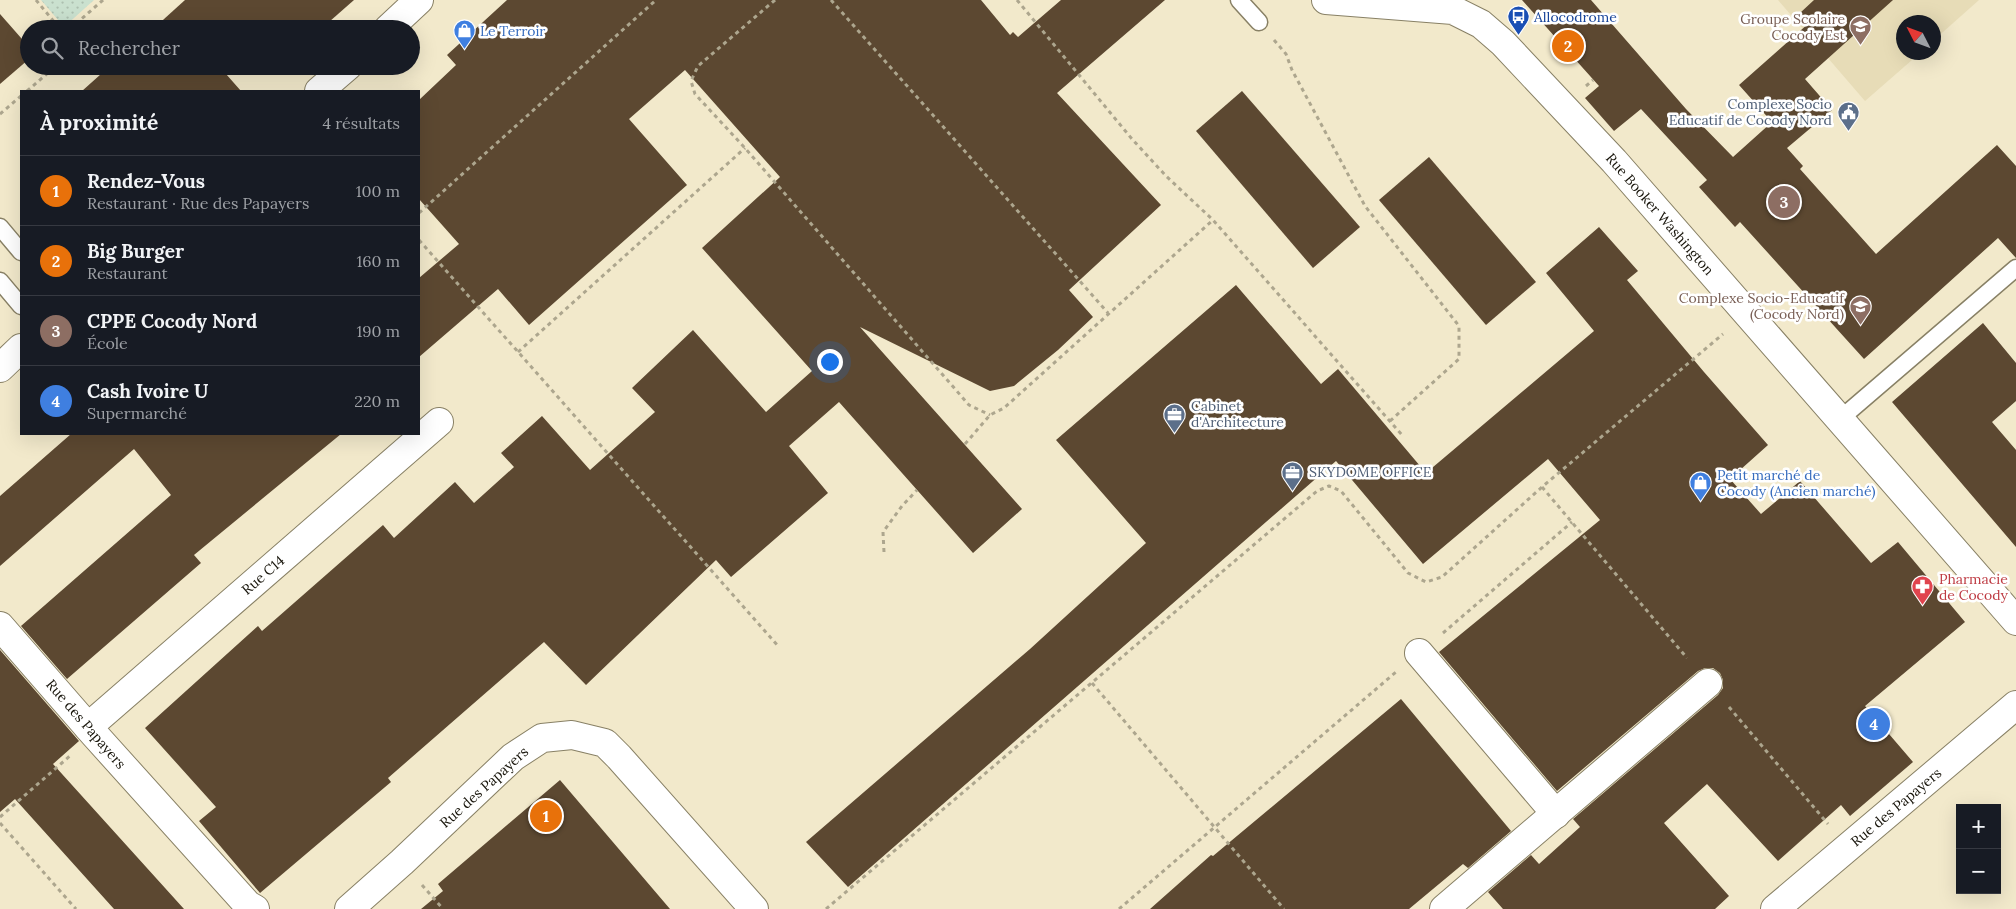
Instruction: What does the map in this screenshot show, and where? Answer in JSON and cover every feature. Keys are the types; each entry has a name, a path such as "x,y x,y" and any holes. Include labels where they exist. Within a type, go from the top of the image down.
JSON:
{"street":[{"path":"398,20 419,0"},
{"name":"Rue Booker Washington","path":"1326,0 1454,10 1481,24 1503,43 1614,161 2016,620"},
{"path":"320,90 338,75"},
{"path":"0,368 20,349"},
{"name":"Rue C14","path":"91,731 439,422"},
{"name":"Rue des Papayers","path":"0,626 91,731 248,905 255,909"},
{"path":"1419,653 1556,814"},
{"path":"1444,909 1708,683"},
{"name":"Rue des Papayers","path":"1775,909 2016,706"},
{"name":"Rue des Papayers","path":"348,909 402,862 513,757 542,738 572,735 605,743 615,752 754,909"}],"lane":[{"path":"1239,0 1259,22"},
{"path":"0,227 20,251"},
{"path":"1839,420 2016,268"},
{"path":"0,281 20,305"}],"path":[{"path":"36,0 53,20"},
{"path":"80,20 103,0"},
{"path":"420,212 656,0"},
{"path":"775,0 698,66 691,81 695,94 745,148 970,405 990,415"},
{"path":"831,0 1108,313"},
{"path":"1017,0 1132,139 1166,176 1213,220 1402,435"},
{"path":"1259,22 1286,54 1292,70 1365,206 1459,326 1459,359 1390,421"},
{"path":"28,90 46,75"},
{"path":"0,114 20,97"},
{"path":"518,352 745,148"},
{"path":"965,444 990,415 1004,408 1213,220"},
{"path":"420,241 779,647"},
{"path":"826,909 1317,491 1329,486 1341,491 1408,573 1426,582 1442,577 1550,481 1747,314"},
{"path":"884,552 882,532 917,490"},
{"path":"1119,909 1572,522"},
{"path":"1092,683 1284,909"},
{"path":"0,817 91,731"},
{"path":"0,823 76,909"}],"shaded area":[{"name":"Groupe Scolaire Cocody Est","path":"1778,0 1979,0 1941,34 1941,15 1896,15 1896,60 1912,60 1865,101"}],"green space":[{"path":"41,0 94,0 72,20 58,20"}],"building":[{"path":"185,0 354,0 331,20 163,20"},
{"path":"507,0 981,0 1010,35 1013,32 1018,37 1061,0 1165,0 1057,93 1161,205 1069,290 1093,317 1058,350 1014,386 990,391 860,327 1022,509 973,553 839,402 789,446 828,493 731,577 716,560 586,685 544,642 388,778 391,782 260,893 199,821 216,807 145,728 258,626 262,631 383,525 394,538 455,482 474,503 514,467 501,453 542,416 590,470 655,412 632,388 693,330 766,412 812,371 702,248 780,177 685,70 629,119 687,185 529,325 498,289 420,356 420,277 459,244 420,200 420,99 456,65 447,55"},
{"path":"1522,0 1591,0 1686,109 1733,157 1772,122 1739,85 1809,23 1800,13 1814,0 1893,0 1805,79 1832,110 1787,148 1803,166 1800,169 1876,254 1997,145 2016,166 2016,258 1998,238 1864,359 1740,222 1735,227 1699,187 1707,180 1641,109 1614,131 1585,98 1599,86"},
{"path":"0,14 20,37 20,67 0,84"},
{"path":"100,75 227,75 240,90 83,90"},
{"path":"1242,91 1360,227 1313,268 1196,131"},
{"path":"1429,157 1536,282 1486,325 1379,200"},
{"path":"1599,227 1638,271 1627,280 1768,445 1730,479 1761,514 1800,481 1871,563 1898,542 1965,622 1865,706 1913,762 1850,816 1841,805 1778,861 1707,784 1664,823 1729,896 1715,909 1503,909 1488,892 1531,855 1539,864 1580,827 1573,819 1718,695 1723,688 1723,680 1720,673 1713,668 1705,668 1698,671 1557,791 1439,652 1600,520 1548,459 1423,564 1336,461 848,887 806,842 1030,649 1146,543 1056,440 1236,285 1321,384 1338,369 1426,473 1594,331 1546,273"},
{"path":"1983,323 2016,363 2016,401 1992,422 2016,450 2016,547 1892,402"},
{"path":"70,435 340,435 194,555 201,563 67,679 21,626 171,495 134,449 0,566 0,496"},
{"path":"0,650 79,741 53,764 184,909 114,909 15,799 0,812"},
{"path":"1401,699 1511,831 1468,868 1463,864 1409,909 1150,909 1211,855 1213,856"},
{"path":"560,780 670,909 421,909 443,891 438,884"}],"place":[{"name":"Allocodrome","path":"1518,36"},
{"name":"Big Burger","path":"1568,46"},
{"name":"Groupe Scolaire Cocody Est","path":"1861,46"},
{"name":"Le Terroir","path":"464,50"},
{"name":"Complexe Socio Educatif de Cocody Nord","path":"1848,131"},
{"name":"CPPE Cocody Nord","path":"1784,202"},
{"name":"Complexe Socio-Educatif (Cocody Nord)","path":"1860,325"},
{"name":"Cabinet d'Architecture","path":"1175,433"},
{"name":"SKYDOME OFFICE","path":"1293,491"},
{"name":"Petit marché de Cocody (Ancien marché)","path":"1701,502"},
{"name":"Pharmacie de Cocody","path":"1923,606"},
{"name":"Cash Ivoire U","path":"1874,724"},
{"name":"Rendez-Vous","path":"546,816"}]}
